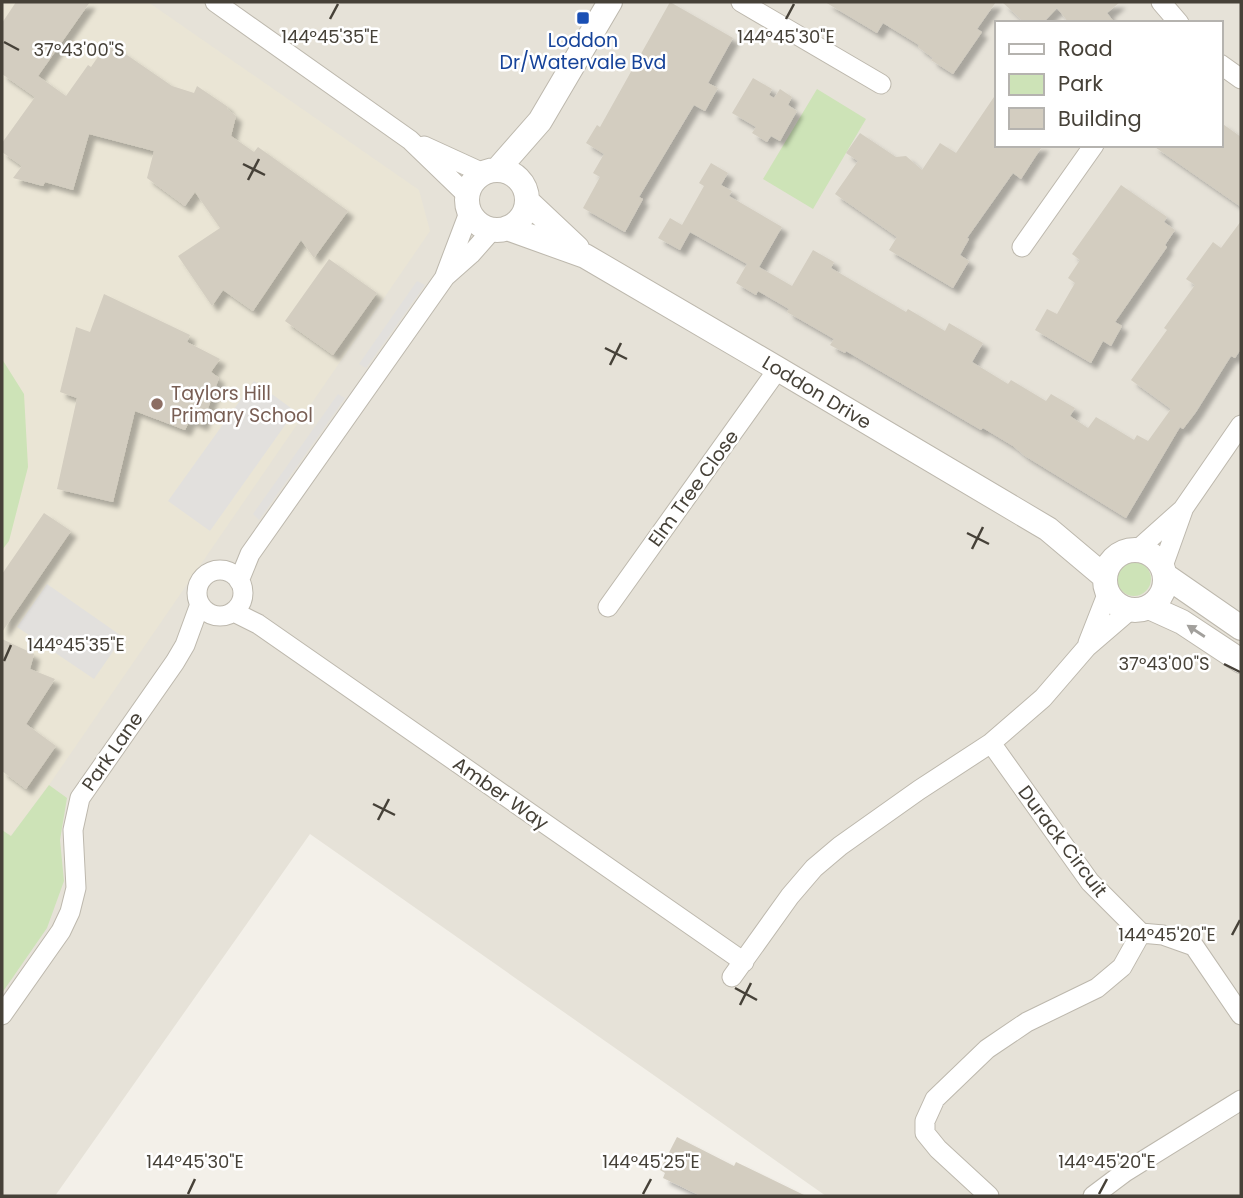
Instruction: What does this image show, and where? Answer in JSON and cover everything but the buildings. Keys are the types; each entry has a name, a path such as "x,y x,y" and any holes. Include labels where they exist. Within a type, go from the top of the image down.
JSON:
{"street":[{"path":"215,2 410,140 469,203 479,223 500,228 522,217 524,190 540,121"},
{"path":"469,203 470,187 540,121 610,2"},
{"path":"741,2 881,84"},
{"path":"1161,2 1177,21"},
{"path":"1222,65 1241,79"},
{"path":"410,140 490,171 506,171 524,190"},
{"path":"1022,247 1093,147"},
{"name":"Loddon Drive","path":"524,190 585,256"},
{"name":"Park Lane","path":"445,277 469,203"},
{"name":"Loddon Drive","path":"500,228 585,256 778,369 1048,529 1106,585"},
{"name":"Park Lane","path":"2,1015 61,931 70,912 76,888 73,830 80,797 184,645 231,595 250,554 445,277 500,228"},
{"name":"Elm Tree Close","path":"608,607 778,369"},
{"path":"1241,425 1183,509 1107,569 1106,585 1113,601 1182,622 1241,661"},
{"path":"1139,608 1163,594 1164,571 1183,509"},
{"name":"Loddon Drive","path":"1048,529 1127,553"},
{"path":"1127,553 1152,554 1164,571 1241,628"},
{"name":"Park Lane","path":"184,645 200,604 197,591 203,579 216,571 231,595"},
{"name":"Amber Way","path":"1087,648 1106,585"},
{"path":"200,604 205,610 231,595"},
{"name":"Amber Way","path":"231,595 258,624 738,970 814,867 919,790 991,743 1043,698 1087,648 1139,608"},
{"name":"Durack Circuit","path":"991,743 1090,882 1141,933"},
{"path":"989,1196 938,1149 925,1133 925,1121 935,1098 987,1049 1027,1022 1097,988 1122,967 1141,933 1163,935 1194,946 1241,1015"},
{"path":"1094,1196 1125,1172 1241,1100"}],"shaded area":[{"path":"2,2 1241,2 1241,1196 826,1196 310,834 55,1196 2,1196"},
{"name":"Taylors Hill Primary School","path":"2,2 148,2 419,190 430,231 49,785 10,837 2,830"},
{"path":"417,281 425,285 366,368 359,364"},
{"path":"254,381 295,411 210,531 168,501"},
{"path":"338,394 345,398 259,520 253,514"},
{"path":"47,584 123,637 94,679 17,627"}],"green space":[{"path":"817,89 866,119 813,209 763,179"},
{"path":"2,359 24,394 28,467 9,541 2,550"},
{"path":"1134,562 1146,567 1151,579 1146,591 1134,596 1122,591 1117,579 1122,567"},
{"path":"49,785 67,798 60,840 64,881 47,928 2,993 2,830 11,836"}],"place":[{"name":"Loddon Dr/Watervale Bvd","path":"583,18"},
{"name":"Taylors Hill Primary School","path":"157,404"}]}
